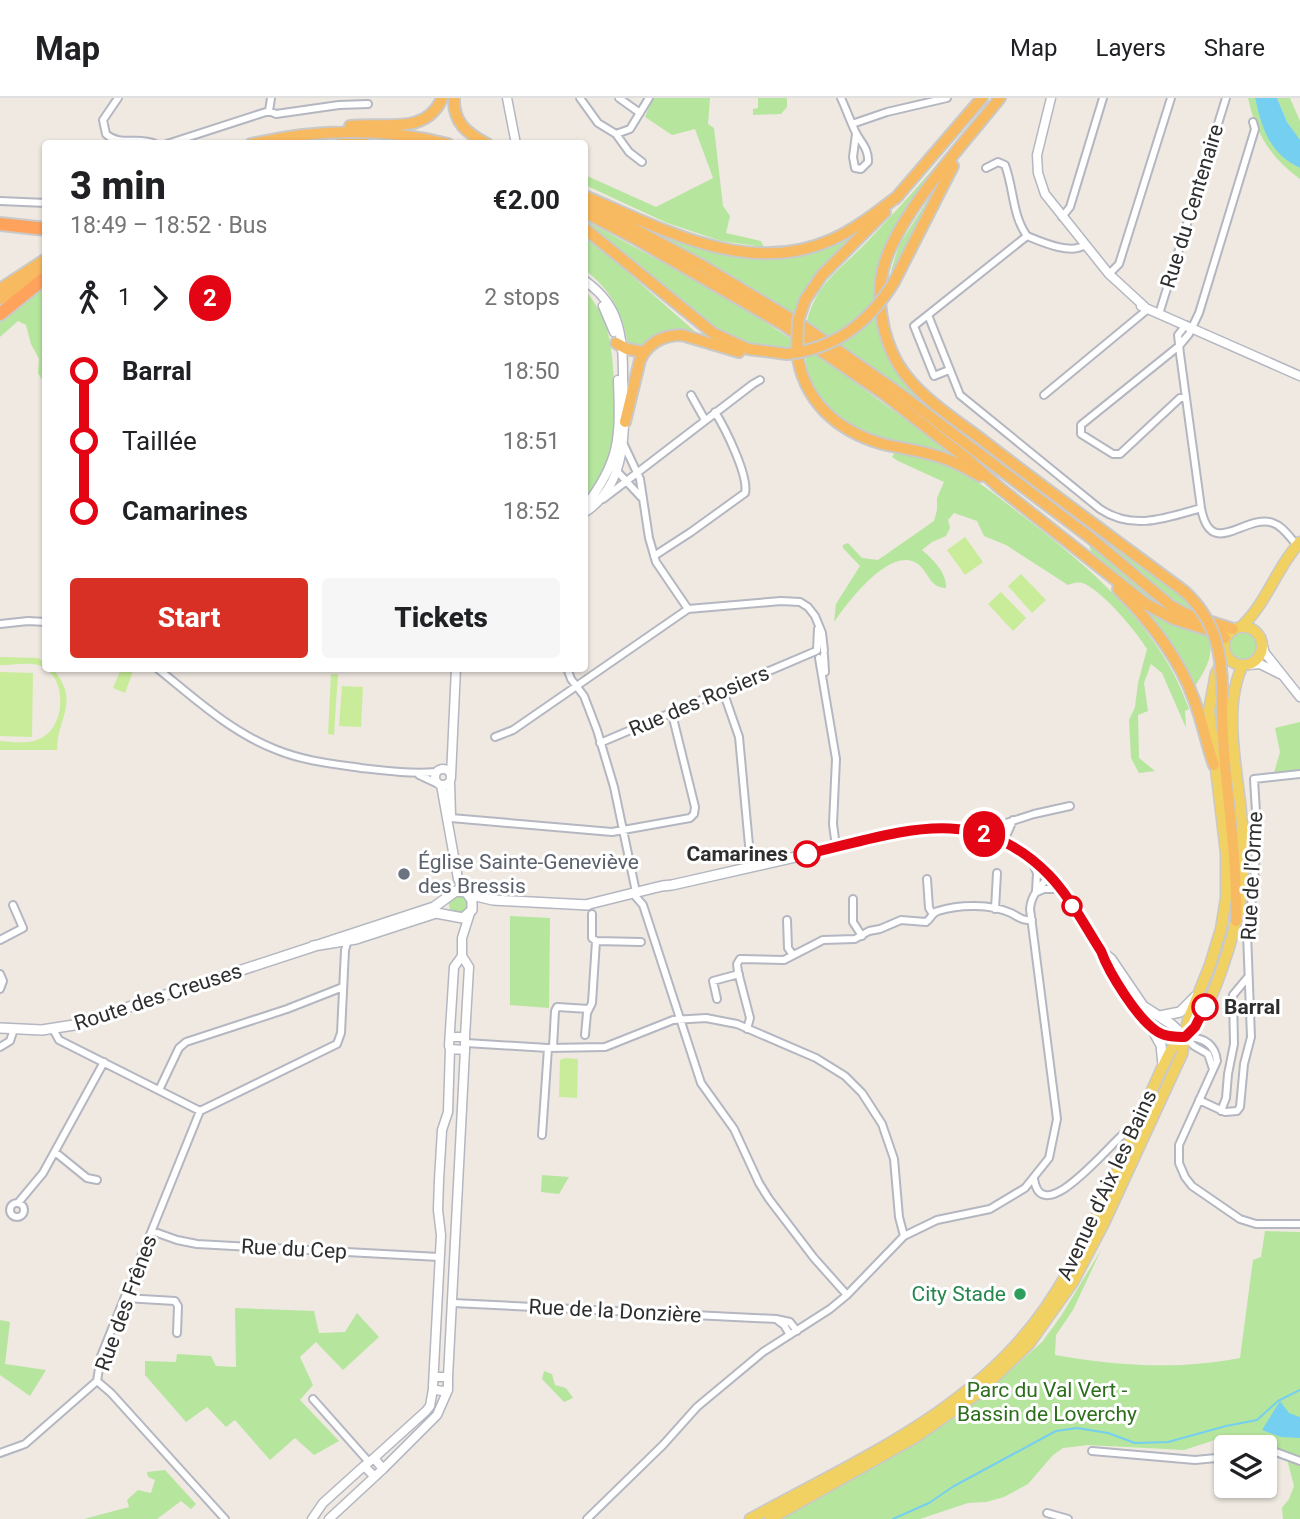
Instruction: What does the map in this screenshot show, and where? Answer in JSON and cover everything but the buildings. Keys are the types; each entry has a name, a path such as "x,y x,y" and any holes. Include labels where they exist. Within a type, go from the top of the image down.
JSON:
{"highway":[{"path":"272,140 351,125 417,123 433,114 442,98"},
{"path":"454,98 454,111 460,124 481,140"},
{"path":"982,98 872,226 822,275 805,300 792,353 813,399 847,431 884,444 947,459 1002,489"},
{"path":"1000,98 902,228 885,262 881,281 882,321 892,352 911,381 936,404 1176,609 1233,631"},
{"path":"299,135 370,132 431,140"},
{"path":"625,422 644,352 664,337 682,335 740,353 792,353 825,345 854,330 876,308 898,274 965,142"},
{"path":"588,196 663,229 717,247 772,254 803,250 833,240 854,229 898,196"},
{"path":"588,204 703,266 803,326 911,402 1092,539"},
{"path":"588,214 782,324 885,395 1087,558 1159,612 1233,631"},
{"path":"0,224 42,229"},
{"path":"588,232 713,333 748,349 792,353"},
{"path":"0,289 42,262"},
{"path":"0,299 42,273"},
{"path":"0,314 42,280"},
{"path":"619,345 635,352 644,352"},
{"path":"936,404 1184,591 1199,608 1215,636 1222,663 1222,745 1235,851 1236,921"},
{"path":"1087,558 1140,612 1174,657 1194,698 1214,765"}],"main road":[{"path":"1265,597 1256,632 1262,643 1259,656 1245,665 1231,661 1226,656 1224,644 1233,631 1252,616 1298,544"},
{"path":"1233,631 1256,632"},
{"name":"Avenue d'Aix les Bains","path":"770,1519 916,1437 977,1394 1029,1344 1073,1282 1104,1223 1182,1054 1188,1020 1216,947 1226,898 1226,853 1210,724 1211,694 1216,673 1226,656"},
{"name":"Avenue d'Aix les Bains","path":"750,1519 911,1430 959,1397 1000,1362 1029,1330 1065,1278 1106,1196 1173,1046 1195,1027 1228,953 1241,894 1243,838 1233,716 1236,687 1245,665"},
{"path":"493,900 471,910 463,918 453,917 445,908 448,896 459,890 493,900 585,905 923,828 943,827 978,832 1004,841 1029,856 1050,876 1101,951 1127,997 1152,1027 1161,1045 1163,1066"},
{"path":"636,894 648,894 672,885"},
{"path":"467,893 471,910"},
{"name":"Route des Creuses","path":"0,1028 53,1029 74,1025 433,907 448,896"},
{"name":"Route des Creuses","path":"313,946 347,941 430,914 444,913 453,917"},
{"path":"1101,951 1111,959 1143,1006 1171,1024 1185,1037"},
{"path":"1156,1015 1180,1012 1200,990"},
{"path":"1152,1027 1166,1036 1185,1037"}],"street":[{"path":"115,140 106,134 103,121 118,98"},
{"path":"269,111 271,98"},
{"path":"507,98 515,140"},
{"path":"580,98 598,122 616,134 629,152 642,162"},
{"path":"619,98 640,113"},
{"path":"616,134 630,129 649,98"},
{"path":"841,98 856,134 869,156 862,169 855,168 853,163 856,134"},
{"path":"852,124 887,112 947,98"},
{"path":"1051,98 1039,139 1037,163 1045,194 1111,276 1146,308 1300,376"},
{"path":"1062,217 1070,207 1103,98"},
{"path":"1111,276 1119,264 1171,98"},
{"name":"Rue du Centenaire","path":"1159,313 1226,98"},
{"path":"179,140 269,111 279,114 368,104"},
{"path":"1186,398 1180,398 1116,455 1081,434 1079,429 1080,425 1179,346 1199,313 1255,129 1253,121"},
{"path":"986,168 998,162 1005,165 1013,191 1017,219 1027,236 1071,248 1085,245"},
{"path":"0,201 42,204"},
{"path":"949,370 934,376 914,326 1027,236"},
{"path":"588,286 606,310 619,345 625,422 624,445 616,467 588,507"},
{"path":"1044,395 1146,308"},
{"path":"928,315 960,395 1108,514 1124,520 1143,522 1201,508"},
{"path":"1175,320 1205,525 1217,533 1225,534 1266,521 1280,527 1298,544"},
{"path":"1178,335 1189,326"},
{"path":"619,345 619,436 616,467 642,498"},
{"path":"588,509 760,380"},
{"path":"691,395 705,420"},
{"path":"654,556 745,493 746,485 715,412"},
{"path":"624,445 638,472 658,567 688,609"},
{"path":"616,467 633,463"},
{"path":"495,737 513,730 688,609 795,601 808,607 818,624 836,759 833,824 836,847"},
{"path":"0,624 42,622"},
{"path":"1262,643 1265,653 1300,697"},
{"name":"Rue des Rosiers","path":"600,743 798,660 820,654"},
{"path":"1245,665 1260,664 1287,678"},
{"path":"162,672 227,723 279,751 323,762 419,775 445,782"},
{"path":"452,842 445,782 452,748 456,672"},
{"path":"569,672 584,696 600,743 614,787 636,894 643,905 701,1083 734,1129 769,1199 814,1258 847,1295"},
{"path":"723,691 739,737 751,867"},
{"path":"451,818 600,832 623,831 686,819 694,814 695,807 672,714"},
{"path":"445,782 435,778 452,748"},
{"path":"419,775 447,770 445,782 458,879 467,893"},
{"name":"Rue de l'Orme","path":"1222,1111 1234,1113 1240,1107 1244,1064 1251,1037 1247,933 1257,829 1254,779 1300,774"},
{"path":"978,832 1070,806"},
{"path":"1004,841 1013,820"},
{"path":"587,1519 663,1445 692,1412 744,1367 847,1295 904,1236 937,1220 990,1209 1016,1195 1034,1179 1049,1158 1057,1119 1032,920 1031,901 1037,873 1029,856"},
{"path":"448,896 456,866"},
{"path":"995,909 997,873"},
{"path":"1035,892 1050,876"},
{"path":"927,879 929,908 933,914"},
{"path":"1035,892 1060,889"},
{"path":"643,905 648,894"},
{"path":"853,900 853,922 862,936"},
{"path":"0,940 23,928 13,905"},
{"path":"933,914 972,906 1009,912 1021,920 1032,920"},
{"path":"329,1519 437,1415 448,1390 469,967 462,956 462,938 471,910"},
{"path":"592,914 592,938 596,941 641,942"},
{"path":"747,1028 750,1018 737,964 740,959 784,960 823,940 855,939 901,920 926,922 933,914"},
{"path":"453,917 462,938"},
{"path":"787,920 789,948 793,955"},
{"path":"53,1029 59,1040 200,1111 334,1047 341,1033 347,941 351,935 363,929"},
{"path":"585,1035 592,1003 596,941"},
{"path":"312,1519 323,1503 430,1406 434,1377 442,1130 448,1112 454,967 462,956"},
{"path":"1199,1100 1222,1111 1234,1044 1233,995 1245,983 1250,973"},
{"path":"0,974 3,981 0,989"},
{"path":"717,999 713,981 739,974"},
{"path":"159,1090 179,1048 186,1042 343,987"},
{"path":"542,1135 555,1012 557,1007 589,1009"},
{"path":"450,1049 465,1044 605,1047 681,1018 720,1019 747,1028 816,1058 845,1076 866,1098 882,1124 892,1152 896,1169 899,1217 904,1236"},
{"path":"0,1047 10,1041 14,1029"},
{"path":"451,1037 465,1044"},
{"path":"1185,1037 1197,1037 1211,1045 1217,1058 1179,1145 1179,1163 1188,1182 1245,1221 1300,1224"},
{"path":"18,1203 42,1175 104,1062"},
{"name":"Rue des Frênes","path":"0,1453 25,1444 97,1381 101,1356 200,1111"},
{"path":"1034,1179 1036,1189 1043,1195 1058,1193 1077,1179 1125,1133 1136,1128"},
{"path":"55,1152 87,1178 97,1180"},
{"name":"Rue du Cep","path":"152,1231 197,1244 439,1257"},
{"path":"439,1257 454,1251"},
{"path":"439,1257 454,1264"},
{"path":"125,1298 174,1301 178,1307 177,1333"},
{"name":"Rue de la Donzière","path":"453,1303 776,1319 788,1321 794,1333"},
{"path":"434,1377 449,1377"},
{"path":"97,1381 111,1393 225,1519"},
{"path":"433,1389 448,1390"},
{"path":"313,1399 369,1461 383,1469"},
{"path":"1092,1451 1186,1459 1214,1458"},
{"path":"1277,1452 1300,1461"},
{"path":"369,1461 374,1476"},
{"path":"1047,1513 1068,1519"}],"green space":[{"path":"653,98 710,98 708,124 714,128 723,206 730,216 726,233 761,241 764,247 721,241 667,223 588,186 588,176 656,207 713,178 695,129 672,135 645,117"},
{"path":"758,98 787,98 787,107 781,114 753,115 753,109 758,108"},
{"path":"1248,98 1255,98 1265,129 1276,147 1300,168 1300,179 1280,162 1266,144 1255,123"},
{"path":"1277,98 1290,98 1300,121 1300,141 1287,122"},
{"path":"953,145 883,254 885,346 954,427 807,321 817,296 831,277 867,242"},
{"path":"934,190 895,272 891,271 899,245"},
{"path":"588,222 766,323 791,339 791,350 770,350 725,337 683,306 588,226"},
{"path":"862,228 816,277 795,314 647,229 704,248 756,258 807,253"},
{"path":"588,240 699,335 641,348 628,345 619,312 609,294 588,273"},
{"path":"42,287 42,380 38,373 39,359 31,344 26,325 18,321 0,337 0,320"},
{"path":"588,294 599,310 608,333 614,392 612,440 608,458 597,483 588,495"},
{"path":"805,346 961,460 874,436 834,415 819,399 809,379"},
{"path":"895,452 949,467 981,484 1073,556 1142,625 1177,679 1189,709 1185,711 1186,728 1162,673 1151,664 1144,683 1148,711 1138,715 1139,758 1155,771 1139,773 1131,758 1129,720 1135,707 1147,649 1142,641 1119,613 1093,589 1081,583 1068,585 1006,545 984,536 977,521 954,513 948,520 950,528 946,536 922,550 941,571 946,588 936,586 918,564 907,560 895,562 871,578 834,622 836,604 860,566 843,545 848,543 862,558 878,560 934,521 937,498 944,482 898,461 892,457"},
{"path":"965,537 983,562 965,575 947,550"},
{"path":"1099,537 1177,593 1198,615 1177,606"},
{"path":"1089,544 1175,612 1160,610 1092,555"},
{"path":"1021,574 1046,600 1032,613 1008,586"},
{"path":"1001,592 1026,618 1013,631 988,604"},
{"path":"1138,604 1186,628 1208,635 1210,656 1193,689"},
{"path":"1243,633 1253,637 1257,647 1253,657 1243,661 1233,657 1229,647 1233,637"},
{"path":"0,657 42,660 42,667 34,664 0,665"},
{"path":"0,672 33,673 32,737 0,736"},
{"path":"50,672 55,672 61,681 67,700 57,750 0,750 0,741 38,740 51,731 56,722 60,700 55,678"},
{"path":"120,672 133,672 125,693 113,688"},
{"path":"331,674 338,674 334,735 328,734"},
{"path":"342,686 363,687 361,727 339,726"},
{"path":"1300,722 1300,770 1274,773 1280,752 1275,728"},
{"path":"458,896 464,899 467,905 464,911 458,914 452,911 449,905 452,899"},
{"path":"510,916 550,918 549,1008 510,1005"},
{"path":"578,1059 577,1098 559,1097 560,1060"},
{"path":"542,1175 569,1177 559,1194 541,1192"},
{"name":"Parc du Val Vert - Bassin de Loverchy","path":"1265,1231 1300,1232 1300,1519 1283,1519 1282,1508 1294,1486 1287,1459 1277,1451 1277,1435 1214,1435 1214,1440 1184,1450 1088,1445 1063,1448 1053,1455 1028,1484 1004,1497 968,1503 920,1519 779,1519 901,1451 964,1412 1042,1342 1101,1250 1073,1310 1056,1335 1055,1355 1148,1365 1194,1364 1240,1358 1253,1260 1261,1257"},
{"path":"235,1308 314,1311 319,1333 345,1332 357,1313 379,1337 343,1370 316,1342 300,1357 313,1385 300,1400 339,1441 314,1455 295,1438 270,1460 235,1420 226,1427 207,1407 186,1422 145,1375 145,1361 176,1362 177,1354 211,1356 216,1366 236,1367"},
{"path":"0,1320 10,1322 5,1364 46,1370 30,1396 0,1375"},
{"path":"544,1371 552,1374 555,1385 566,1388 573,1398 564,1402 542,1379"},
{"path":"165,1470 196,1504 191,1509 181,1501 157,1519 84,1519 129,1507 127,1500 138,1490 151,1493 155,1480 148,1477 147,1472"}],"water":[{"path":"1255,98 1277,98 1287,122 1300,140 1300,168 1274,148 1264,130"},
{"path":"1280,1401 1289,1413 1300,1417 1300,1438 1281,1437 1262,1430"}],"waterway":[{"path":"893,1519 929,1503 954,1486 1056,1431 1077,1428 1108,1433 1135,1443 1168,1442 1257,1420 1278,1401 1300,1390"}],"bus line":[{"name":"2","path":"807,854 923,828 959,828 991,836 1029,856 1050,876 1078,914 1127,997 1155,1031 1166,1036 1185,1037 1195,1027 1205,1007"}],"place":[{"name":"Camarines","path":"807,854"},
{"name":"Église Sainte-Geneviève des Bressis","path":"404,874"},
{"name":"Barral","path":"1205,1007"},
{"name":"City Stade","path":"1020,1294"}]}
